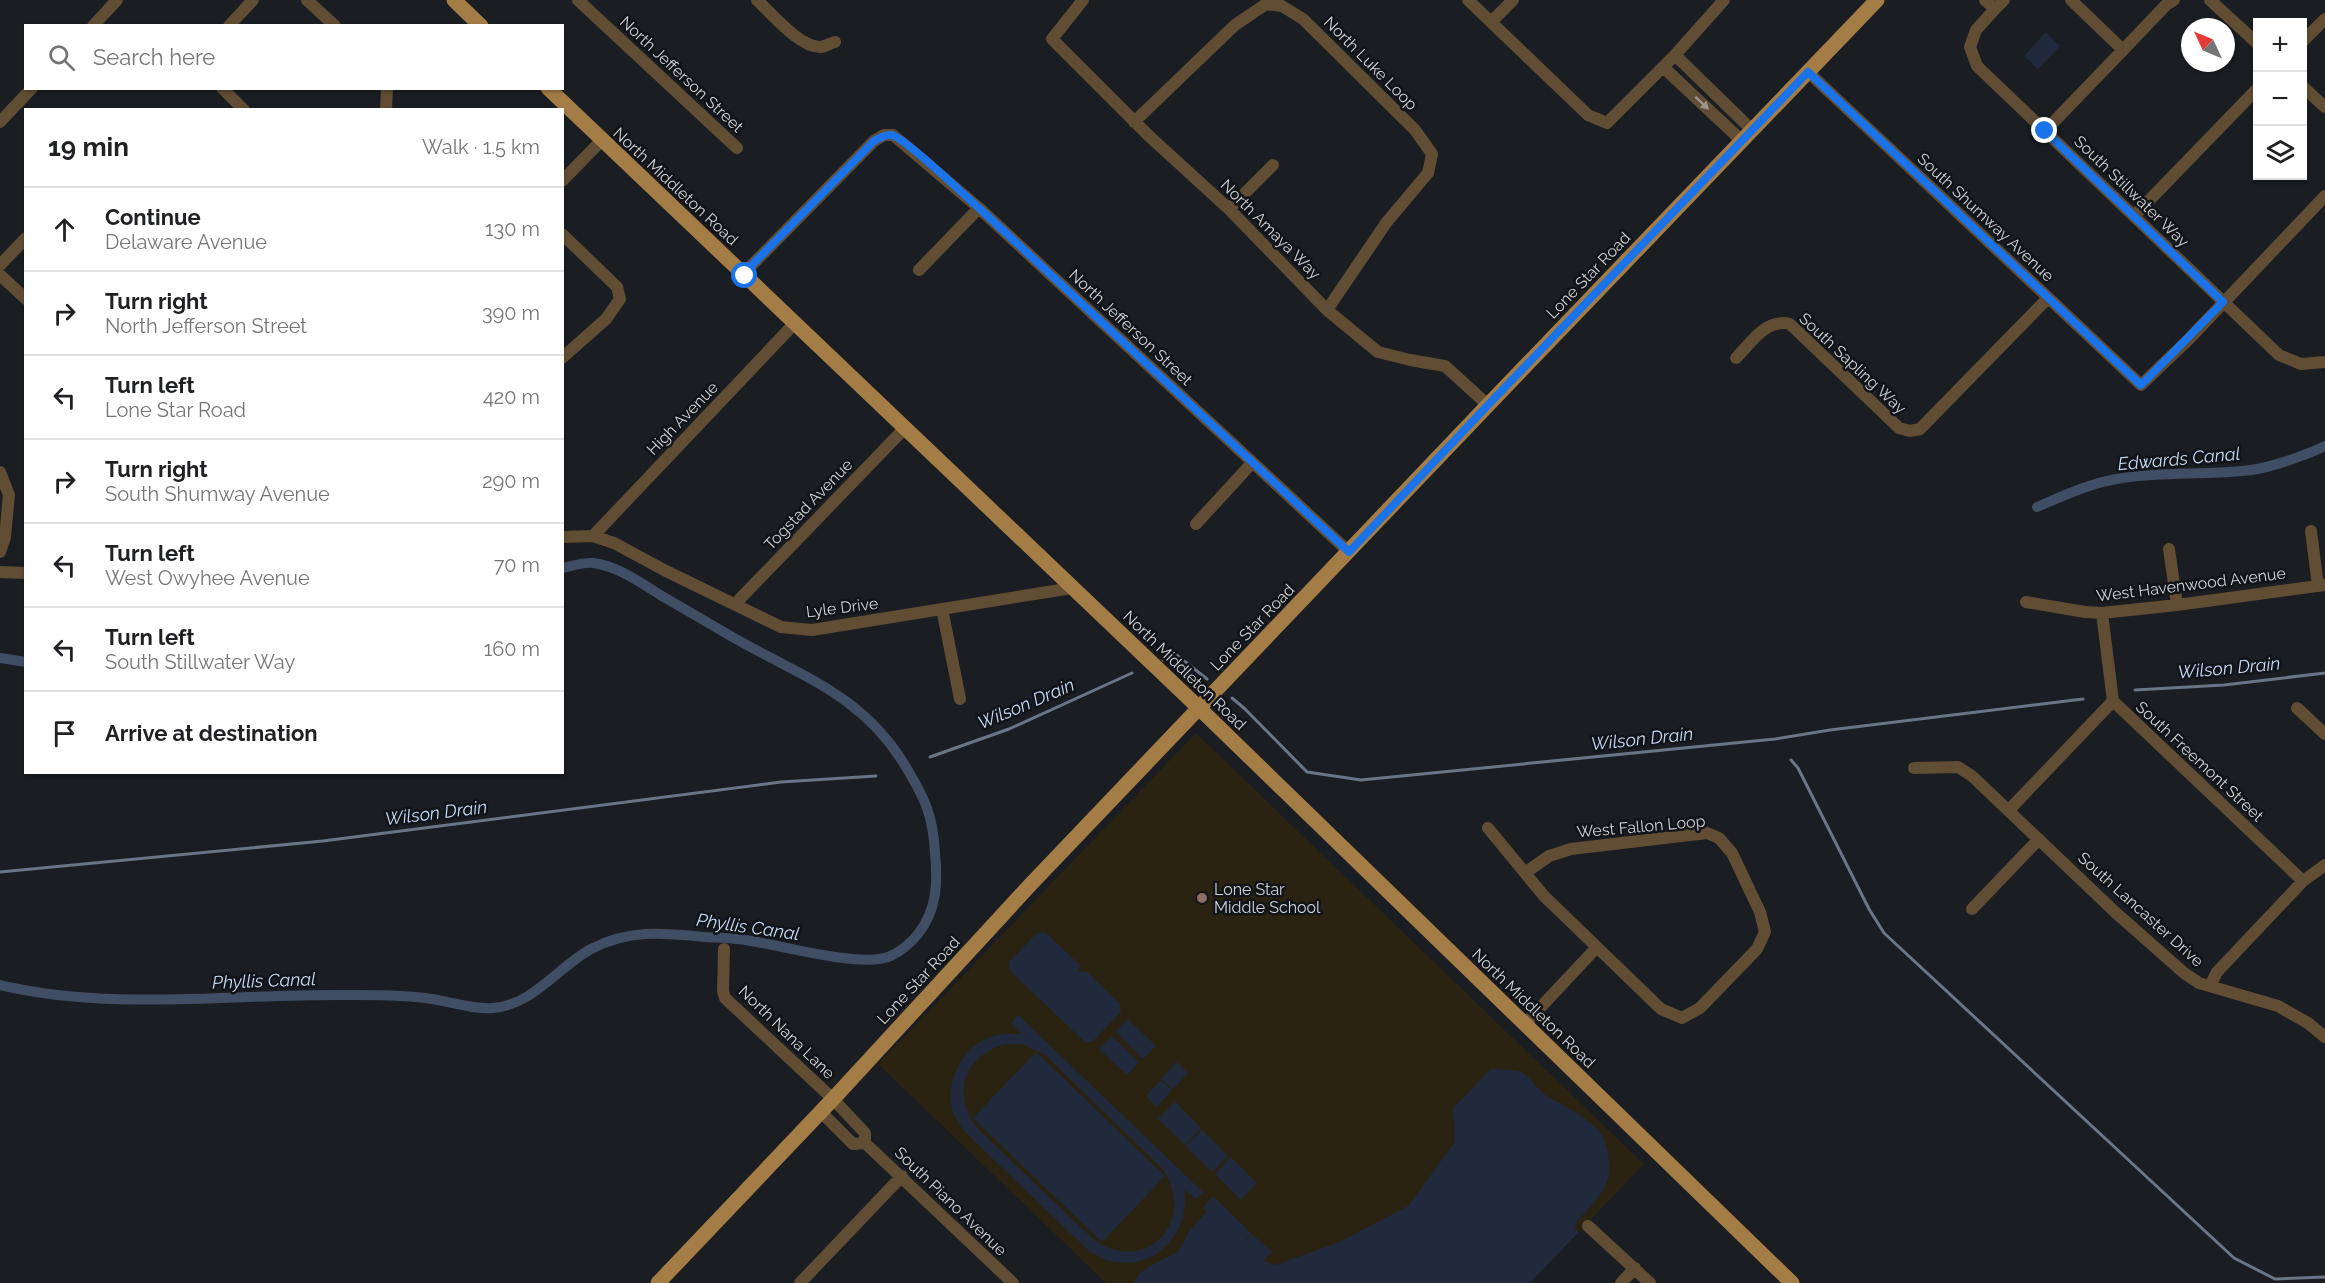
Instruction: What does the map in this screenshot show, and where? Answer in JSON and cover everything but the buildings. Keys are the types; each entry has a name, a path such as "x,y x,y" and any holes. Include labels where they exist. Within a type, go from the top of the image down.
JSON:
{"main road":[{"path":"454,0 479,24"},
{"name":"Lone Star Road","path":"657,1283 821,1112 1031,884 1877,0"},
{"name":"North Middleton Road","path":"550,90 1199,708 1792,1283"}],"street":[{"path":"95,24 117,0"},
{"path":"231,24 253,0"},
{"path":"307,0 333,24"},
{"name":"North Jefferson Street","path":"578,0 737,148"},
{"path":"757,0 800,40 823,47 835,42"},
{"name":"North Amaya Way","path":"1083,0 1052,39 1134,122 1229,208 1327,309 1378,352 1445,366 1488,405"},
{"path":"1468,0 1588,115 1607,123 1675,55 1724,0"},
{"path":"1492,21 1514,0"},
{"name":"South Stillwater Way","path":"1985,0 2000,5 1976,30 1970,47 1977,66 2279,355 2301,364 2325,362"},
{"path":"2071,0 2123,50"},
{"path":"2045,131 2166,5 2174,0"},
{"path":"2210,0 2253,39"},
{"name":"North Luke Loop","path":"1134,122 1235,25 1266,4 1282,6 1303,19 1355,69 1415,130 1432,154 1428,173 1386,223 1327,309"},
{"path":"2307,37 2325,19"},
{"path":"1675,55 1746,135"},
{"path":"1663,67 1746,135"},
{"name":"South Shumway Avenue","path":"1808,72 2141,385 2223,302"},
{"path":"0,122 30,90"},
{"path":"224,90 242,108"},
{"path":"386,108 387,90"},
{"path":"2307,91 2325,107"},
{"path":"2134,216 2253,93"},
{"name":"North Jefferson Street","path":"743,274 874,141 884,135 893,135 979,208 1349,552"},
{"path":"564,179 602,140"},
{"path":"1229,208 1273,165"},
{"path":"2223,302 2325,196"},
{"path":"919,270 979,208"},
{"path":"564,236 617,287 620,299 606,319 564,356"},
{"path":"0,265 24,240"},
{"path":"0,275 24,297"},
{"name":"South Sapling Way","path":"1736,358 1773,322 1790,324 1899,428 1910,431 1920,429 1934,417 2048,298"},
{"name":"High Avenue","path":"592,536 795,323"},
{"name":"Togstad Avenue","path":"735,604 905,428"},
{"path":"1196,524 1252,463"},
{"path":"0,472 9,495 5,537 0,552"},
{"path":"2311,531 2322,585"},
{"name":"Lyle Drive","path":"564,537 592,536 614,543 781,627 812,630 1072,588"},
{"path":"2169,549 2177,605"},
{"path":"0,572 24,573"},
{"name":"West Havenwood Avenue","path":"2026,602 2102,613 2322,585"},
{"path":"942,609 960,699"},
{"name":"South Freemont Street","path":"2102,613 2113,701 2303,881"},
{"path":"2009,810 2113,701"},
{"path":"2298,708 2325,734"},
{"name":"South Lancaster Drive","path":"1914,768 1958,767 1972,776 2115,912 2184,973 2199,983 2278,1006 2308,1023 2325,1037"},
{"path":"1488,828 1544,896 1597,947 1525,1024"},
{"name":"West Fallon Loop","path":"1525,873 1549,856 1571,849 1707,833 1719,838 1732,853 1760,912 1765,932 1756,949 1700,1008 1682,1018 1661,1009 1597,947"},
{"path":"1972,909 2039,839"},
{"path":"2210,986 2217,972 2303,881 2325,865"},
{"name":"North Nana Lane","path":"724,950 723,991 725,998 833,1099"},
{"name":"South Piano Avenue","path":"833,1099 865,1133 865,1143"},
{"name":"South Piano Avenue","path":"821,1112 853,1144 865,1143 1013,1283"},
{"path":"800,1283 902,1176"},
{"path":"1588,1226 1650,1283"},
{"path":"1621,1283 1635,1268"},
{"path":"993,1283 1002,1273"}],"shaded area":[{"path":"2046,32 2060,46 2038,69 2024,56"},
{"name":"Lone Star Middle School","path":"1196,733 1644,1164 1530,1283 1106,1283 878,1064"},
{"path":"1045,932 1079,964 1079,972 1087,972 1120,1004 1121,1012 1092,1042 1085,1042 1009,970 1009,962 1037,933"},
{"path":"1018,1015 1203,1192 1196,1199 1184,1190 1185,1205 1177,1232 1158,1253 1131,1263 1113,1261 1090,1252 958,1123 954,1116 950,1094 959,1064 965,1055 981,1041 998,1035 1022,1034 1011,1023","holes":["1005,1044 1021,1044 1044,1054 1162,1168 1172,1188 1174,1207 1170,1224 1161,1237 1148,1247 1132,1251 1114,1249 1094,1240 978,1129 965,1103 964,1090 971,1067 991,1050"]},
{"path":"1128,1019 1156,1046 1143,1059 1116,1032"},
{"path":"1112,1036 1139,1062 1127,1075 1099,1049"},
{"path":"1036,1052 1165,1176 1102,1242 973,1118"},
{"path":"1177,1062 1188,1073 1173,1089 1161,1079"},
{"path":"1491,1069 1523,1073 1547,1096 1592,1124 1603,1137 1608,1154 1609,1174 1606,1183 1597,1199 1577,1221 1575,1227 1578,1233 1530,1283 1134,1283 1139,1274 1150,1266 1178,1252 1190,1230 1207,1211 1203,1208 1213,1196 1251,1233 1242,1244 1252,1234 1272,1252 1263,1261 1276,1265 1339,1242 1408,1206 1454,1143 1452,1112 1454,1107"},
{"path":"1161,1080 1172,1090 1157,1107 1146,1096"},
{"path":"1175,1102 1201,1128 1185,1145 1158,1119"},
{"path":"1202,1130 1228,1156 1212,1172 1185,1146"},
{"path":"1231,1157 1257,1183 1241,1200 1215,1174"}],"waterway":[{"name":"Edwards Canal","path":"2037,507 2112,480 2138,476 2251,470 2284,462 2325,446"},
{"name":"Phyllis Canal","path":"0,985 88,998 132,1000 384,995 493,1008 521,1000 533,993 591,949 633,935 661,934 740,939 821,955 859,959 888,957 908,944 924,925 933,905 936,864 932,828 923,798 906,767 889,742 870,721 849,704 804,675 729,635 620,571 593,563 564,568"},
{"name":"Wilson Drain","path":"1163,660 1174,653 1207,679"},
{"name":"Phyllis Canal","path":"0,658 24,662"},
{"name":"Wilson Drain","path":"930,757 1009,729 1132,673"},
{"name":"Wilson Drain","path":"2135,690 2224,685 2325,673"},
{"name":"Wilson Drain","path":"1232,698 1307,772 1361,780 1775,739 1830,730 2083,699"},
{"path":"1791,760 1798,768 1869,909 1884,933 2234,1258 2275,1279 2325,1277"},
{"name":"Wilson Drain","path":"0,872 323,841 781,782 876,776"}],"place":[{"name":"Lone Star Middle School","path":"1202,898"}],"route":[{"path":"745,276 743,274 874,141 884,135 893,135 979,208 1349,552 1751,129 1808,72 2141,385 2189,339 2223,302 2045,131"}]}
